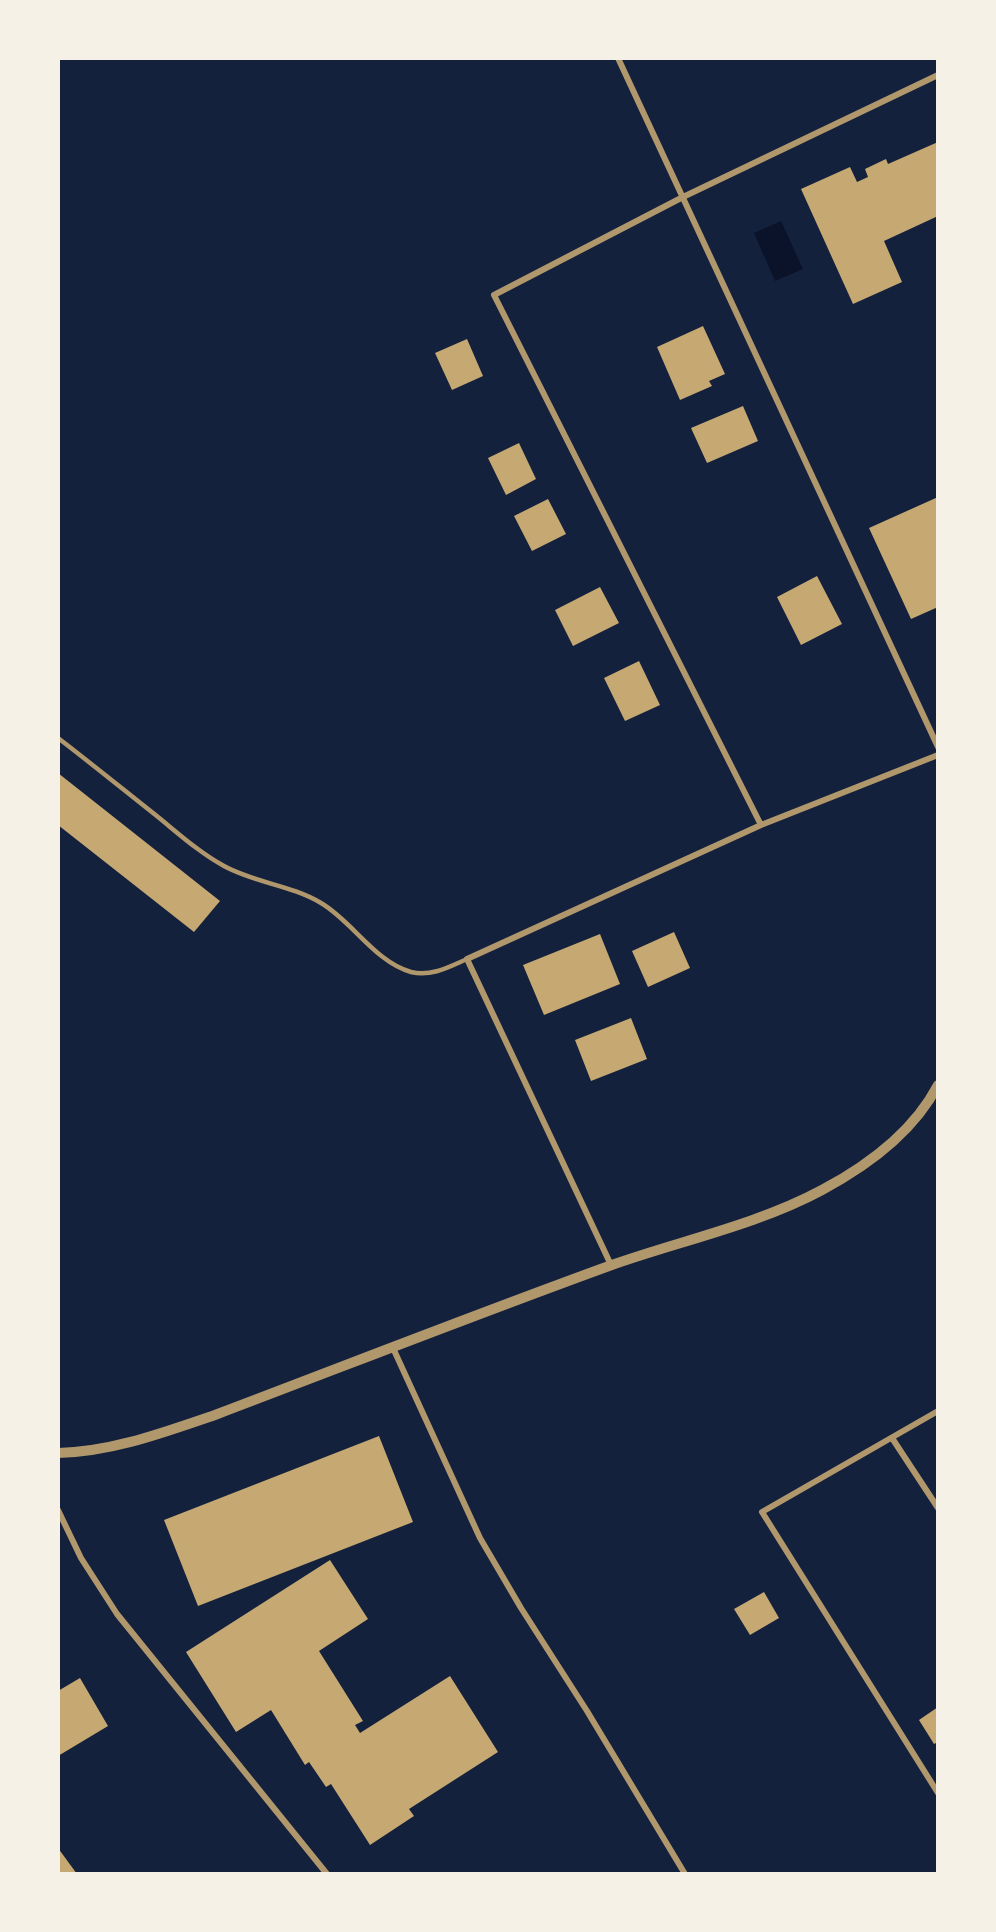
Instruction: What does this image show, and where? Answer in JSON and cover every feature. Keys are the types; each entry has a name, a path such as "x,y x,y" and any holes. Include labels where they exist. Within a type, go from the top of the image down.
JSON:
{"street":[{"path":"618,58 938,747"},
{"path":"761,825 494,295 683,198 938,75"},
{"path":"611,1265 467,959 761,825 938,755"},
{"path":"58,1453 106,1447 156,1435 215,1415 611,1265 773,1212 822,1190 866,1163 901,1133 938,1085"},
{"path":"393,1348 480,1538 685,1874"},
{"path":"938,1412 762,1512 938,1793"},
{"path":"892,1438 938,1508"},
{"path":"58,1510 81,1558 117,1614 327,1874"}],"lane":[{"path":"58,738 207,856 241,875 304,894 320,902 334,911 370,946 408,971 424,974 467,959"}],"water":[{"path":"781,221 803,269 775,281 754,233"}],"building":[{"path":"938,142 938,216 884,241 902,282 853,304 801,189 850,167 857,182 868,177 865,169 886,159 888,164"},
{"path":"703,326 725,374 709,381 712,386 680,400 657,347"},
{"path":"467,339 483,376 452,390 435,353"},
{"path":"743,406 758,441 707,463 691,428"},
{"path":"519,443 536,479 506,495 488,458"},
{"path":"938,497 938,607 911,619 869,528"},
{"path":"548,499 566,534 532,551 514,516"},
{"path":"817,576 842,624 801,645 777,597"},
{"path":"600,587 619,623 573,646 555,610"},
{"path":"639,661 660,705 625,721 604,678"},
{"path":"58,773 220,901 194,932 58,825"},
{"path":"674,932 690,968 648,987 632,951"},
{"path":"600,934 620,984 544,1015 523,965"},
{"path":"631,1018 647,1059 591,1081 575,1040"},
{"path":"379,1436 413,1522 198,1606 164,1520"},
{"path":"330,1560 368,1619 319,1651 363,1721 355,1725 360,1733 450,1676 498,1752 409,1809 414,1816 370,1845 331,1784 326,1787 309,1762 305,1765 271,1710 236,1732 186,1652"},
{"path":"764,1592 779,1618 750,1635 734,1609"},
{"path":"80,1678 108,1726 58,1756 58,1691"},
{"path":"938,1707 938,1742 934,1744 919,1720"},
{"path":"58,1848 77,1874 58,1874"}]}
